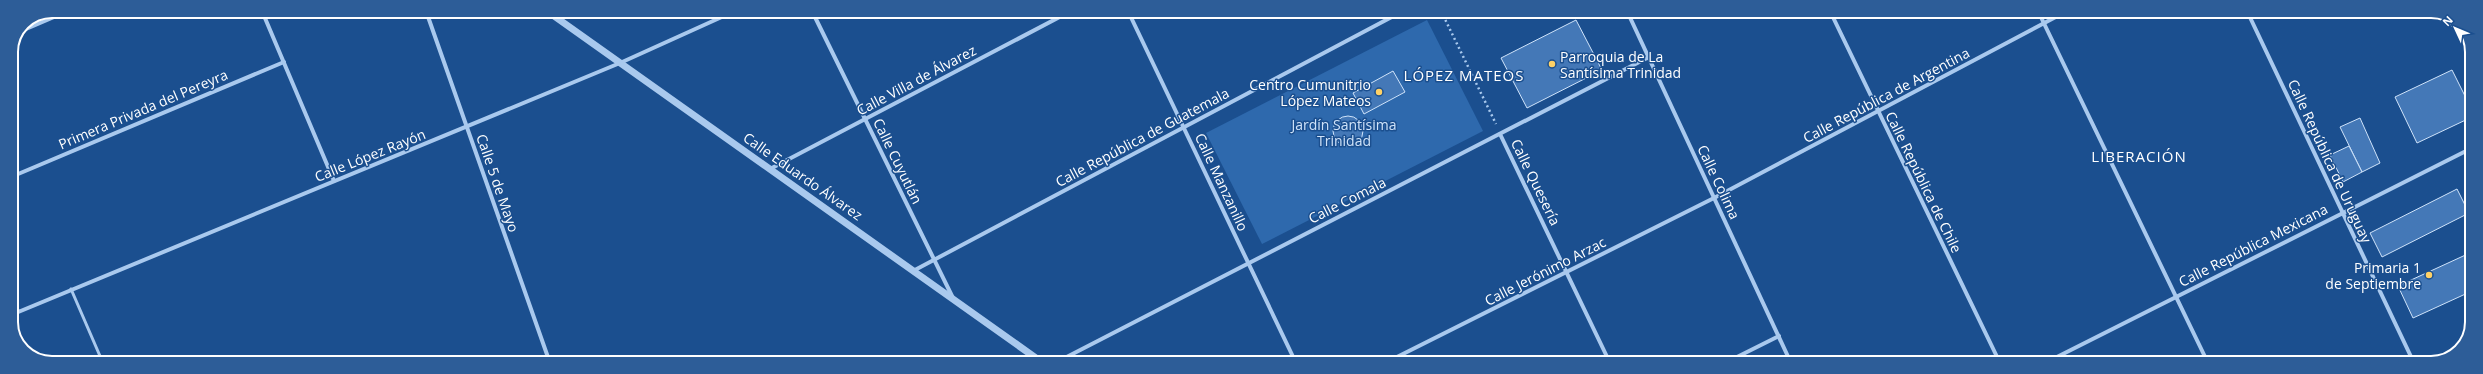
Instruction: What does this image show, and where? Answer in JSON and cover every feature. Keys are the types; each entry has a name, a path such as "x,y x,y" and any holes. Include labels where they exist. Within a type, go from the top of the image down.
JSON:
{"street":[{"path":"28,28 52,18"},
{"path":"265,18 334,181"},
{"name":"Calle 5 de Mayo","path":"428,18 548,356"},
{"name":"Calle Eduardo Álvarez","path":"558,18 1033,356"},
{"name":"Calle López Rayón","path":"18,312 620,63 720,18"},
{"name":"Calle Cuyutlán","path":"815,18 953,299"},
{"name":"Calle Villa de Álvarez","path":"770,169 1059,18"},
{"name":"Calle Manzanillo","path":"1131,18 1293,356"},
{"name":"Calle República de Guatemala","path":"913,271 1390,18"},
{"name":"Calle Colima","path":"1630,18 1788,356"},
{"name":"Calle República de Chile","path":"1833,18 1997,356"},
{"path":"2041,18 2205,356"},
{"name":"Calle República de Argentina","path":"1714,198 2055,18"},
{"name":"Calle República de Uruguay","path":"2250,18 2411,356"},
{"name":"Calle Comala","path":"1069,356 1648,57"},
{"name":"Primera Privada del Pereyra","path":"18,174 284,62"},
{"name":"Calle Quesería","path":"1500,134 1607,356"},
{"name":"Calle República Mexicana","path":"2058,356 2465,151"},
{"name":"Calle Jerónimo Arzac","path":"1399,356 1714,198"},
{"path":"1739,356 1779,336"}],"lane":[{"path":"71,289 101,356"}],"path":[{"name":"Calle Quesería","path":"1444,18 1500,134"}],"green space":[{"name":"Jardín Santísima Trinidad","path":"1427,20 1483,131 1262,244 1206,133"}],"building":[{"name":"Parroquia de La Santísima Trinidad","path":"1576,20 1602,70 1527,108 1501,58"},
{"path":"2452,70 2465,96 2465,120 2417,143 2395,97"},
{"name":"Centro Cumunitrio López Mateos","path":"1393,71 1405,92 1364,114 1353,93"},
{"path":"1348,116 1358,121 1363,131 1358,141 1348,146 1338,141 1333,131 1338,121"},
{"path":"2360,118 2380,163 2362,172 2340,127"},
{"path":"2349,146 2362,172 2343,182 2330,155"},
{"path":"2457,189 2465,205 2465,215 2382,257 2370,233"},
{"path":"2465,255 2465,294 2413,318 2398,286"}],"place":[{"name":"Parroquia de La Santísima Trinidad","path":"1552,64"},
{"name":"Centro Cumunitrio López Mateos","path":"1379,92"},
{"name":"Primaria 1 de Septiembre","path":"2429,275"}],"district":[{"name":"LÓPEZ MATEOS","path":"1464,75"},
{"name":"LIBERACIÓN","path":"2139,156"}]}
